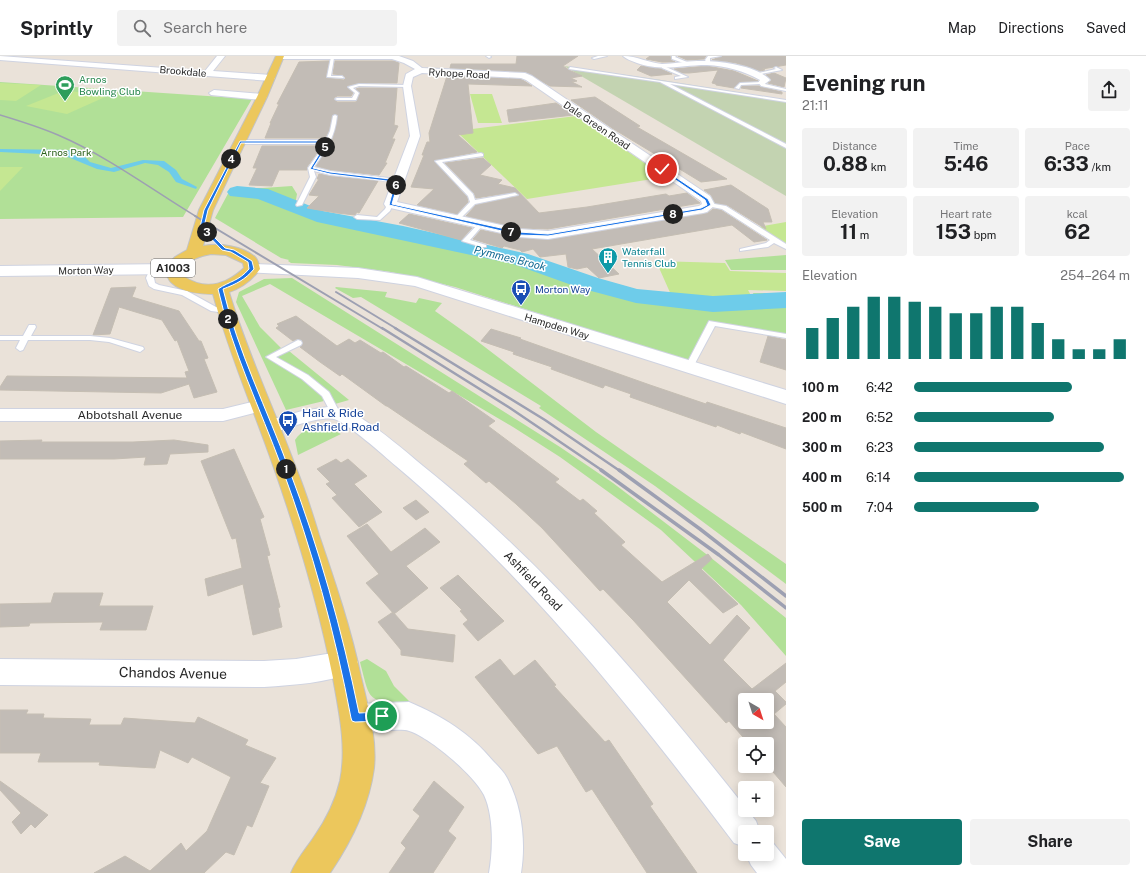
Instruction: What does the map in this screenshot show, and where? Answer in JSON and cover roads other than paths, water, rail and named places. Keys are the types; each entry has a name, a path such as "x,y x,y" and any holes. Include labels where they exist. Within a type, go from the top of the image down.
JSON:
{"main road":[{"path":"194,252 206,210 280,57"},
{"name":"A1003","path":"202,227 224,249"},
{"name":"A1003","path":"210,249 224,249 232,251 242,255 250,261 252,269 238,282 223,300 178,280 172,269 178,261 194,252 210,249"},
{"path":"223,300 265,417 286,468 327,593 345,663 355,718 358,746 358,768 349,805 336,836 309,873"}],"street":[{"path":"207,73 221,56"},
{"path":"627,56 645,64 663,66 708,63 737,67 756,74 766,80 762,83"},
{"name":"Ryhope Road","path":"280,57 392,57 406,60 420,70 522,75"},
{"name":"Brookdale","path":"0,58 271,78"},
{"path":"420,70 409,76 407,86 415,136 404,168 397,181 390,204 519,233 548,235 702,209 709,205"},
{"name":"Dale Green Road","path":"522,75 529,78 706,199 709,205"},
{"path":"214,93 262,96"},
{"name":"Morton Way","path":"0,271 172,269"},
{"name":"Hampden Way","path":"252,269 338,272 417,282 786,397"},
{"path":"265,417 335,413"},
{"name":"Ashfield Road","path":"335,413 356,424 427,478 538,584 638,697 739,825"},
{"name":"Abbotshall Avenue","path":"0,415 223,415 265,417"},
{"name":"Chandos Avenue","path":"0,672 264,674 296,672 345,663"},
{"path":"355,718 409,716 445,735 470,755 496,787 506,820 507,861 505,873"},
{"path":"768,861 777,873"}],"lane":[{"path":"594,58 605,56"},
{"path":"674,56 673,58 675,60 690,64"},
{"path":"708,63 707,60 709,57 719,56"},
{"path":"332,58 329,77 342,76"},
{"path":"663,66 686,77 677,78"},
{"path":"570,68 786,101"},
{"path":"756,74 780,70 776,68"},
{"path":"661,81 786,146"},
{"path":"737,88 740,84 762,83 763,85 786,90"},
{"path":"337,99 354,99 357,93 350,87 407,86"},
{"path":"299,205 313,177 311,168 329,142 334,130 335,116"},
{"path":"240,142 329,142"},
{"path":"473,202 471,195 438,161 481,155"},
{"path":"311,168 330,173 397,181"},
{"path":"456,220 473,202 515,194"},
{"path":"357,217 378,219 388,210 390,204"},
{"path":"709,205 724,207 786,247"},
{"path":"480,225 465,241 484,246"},
{"path":"742,250 768,245 774,240"},
{"path":"154,269 150,278 152,284 157,287 184,293 214,309 223,300"},
{"path":"689,367 712,322 786,336"},
{"path":"20,348 32,327"},
{"path":"0,338 90,338 110,340 140,349"},
{"path":"298,343 270,357 305,377 326,394 335,413"}],"water":[{"path":"0,149 68,150 85,157 90,162 111,168 143,160 164,161 176,170 182,179 197,187 196,189 176,182 169,172 158,165 145,163 114,172 97,169 63,155 0,152"}],"waterway":[{"name":"Pymmes Brook","path":"237,192 261,193 317,216 520,259 589,283 636,296 713,304 786,300"}],"railway":[{"path":"0,115 44,129 76,143 197,217"},
{"path":"195,216 383,329"},
{"path":"336,292 397,329"},
{"path":"382,328 510,408 603,471"},
{"path":"395,328 545,420 620,471"},
{"path":"601,470 719,555 786,608"},
{"path":"619,470 700,529 786,596"}],"place":[{"name":"Arnos Bowling Club","path":"65,102"},
{"name":"Waterfall Tennis Club","path":"608,274"},
{"name":"Morton Way","path":"521,306"},
{"name":"Hail & Ride Ashfield Road","path":"288,437"}],"park label":[{"name":"Arnos Park","path":"66,152"}]}
